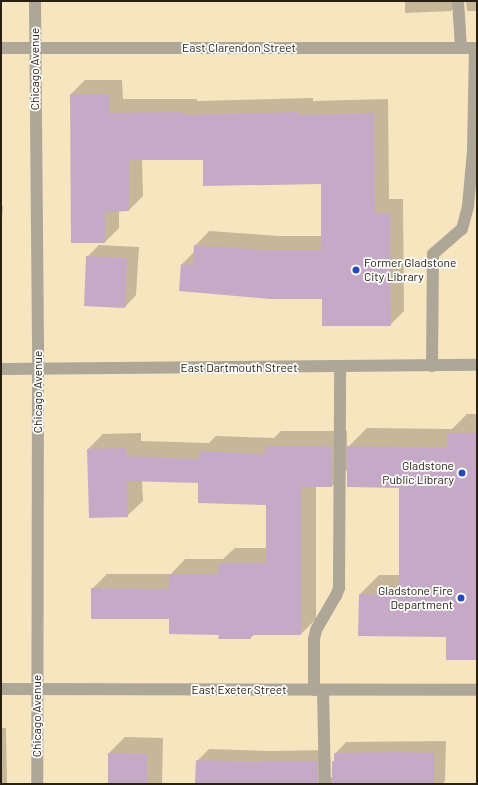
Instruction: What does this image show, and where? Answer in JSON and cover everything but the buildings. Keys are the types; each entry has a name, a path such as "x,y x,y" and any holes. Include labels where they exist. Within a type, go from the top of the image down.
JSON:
{"street":[{"name":"Chicago Avenue","path":"35,1 34,48 38,369 37,784"},
{"path":"458,1 461,48"},
{"name":"East Clarendon Street","path":"1,48 476,48"},
{"path":"432,366 433,254 462,229 468,206 474,151 476,48"},
{"name":"East Dartmouth Street","path":"1,369 477,365"},
{"path":"325,784 314,639 316,630 336,596 339,588 340,367"},
{"name":"East Exeter Street","path":"1,688 477,690"}],"shaded area":[{"path":"2,734 2,784 1,784"}],"place":[{"name":"Former Gladstone City Library","path":"356,270"},
{"name":"Gladstone Public Library","path":"462,473"},
{"name":"Gladstone Fire Department","path":"461,598"}]}
